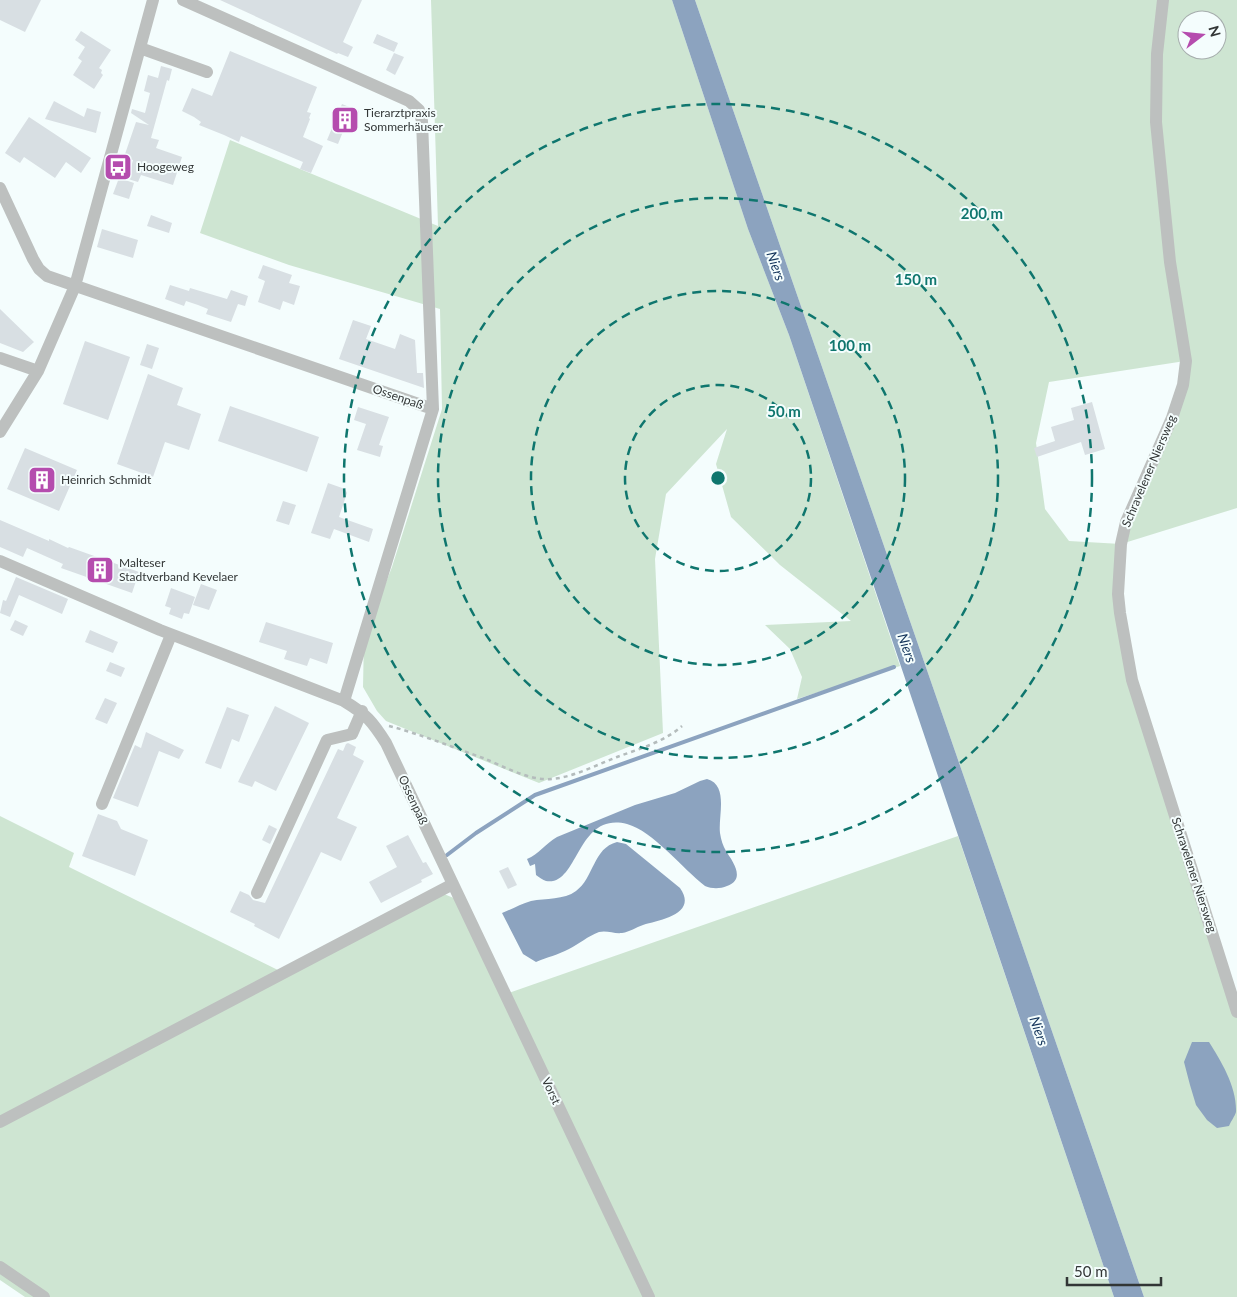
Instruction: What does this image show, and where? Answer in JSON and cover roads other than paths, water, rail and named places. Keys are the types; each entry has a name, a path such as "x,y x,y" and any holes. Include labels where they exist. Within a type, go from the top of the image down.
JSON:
{"street":[{"path":"0,432 38,371 75,286 153,0"},
{"path":"182,0 409,100 419,110 422,121 433,409"},
{"name":"Schravelener Niersweg","path":"1162,0 1157,62 1156,122 1170,262 1186,361 1183,385 1172,418 1126,522 1121,544 1118,594 1132,680 1237,1012"},
{"path":"140,48 207,72"},
{"name":"Ossenpaß","path":"0,188 33,260 47,276 433,409 344,701"},
{"path":"0,358 38,371"},
{"name":"Ossenpaß","path":"0,560 171,635 344,701 362,711 386,743 453,884"},
{"path":"102,804 171,635"},
{"path":"256,893 327,740 352,734 362,711"},
{"path":"0,1122 453,884"},
{"name":"Vorst","path":"453,884 649,1297"},
{"path":"0,1268 44,1297"}],"water":[{"name":"Niers","path":"672,0 695,0 1144,1297 1114,1297 789,335 748,229"},
{"path":"707,779 714,782 720,794 721,838 737,875 733,883 727,886 710,888 705,886 647,834 627,824 610,823 597,828 588,838 565,873 557,880 544,880 536,875 535,864 530,866 527,859 557,837 635,805 675,793"},
{"path":"617,842 626,844 680,888 684,897 684,904 681,910 667,918 625,932 599,932 565,951 536,962 523,954 502,913 531,901 560,897 576,891 587,879 603,850"},
{"path":"1192,1042 1209,1042 1231,1084 1236,1103 1236,1112 1229,1126 1217,1128 1207,1120 1196,1105 1184,1062"}],"waterway":[{"path":"447,855 476,833 535,795 894,667"}],"place":[{"name":"Tierarztpraxis Sommerhäuser","path":"345,120"},
{"name":"Hoogeweg","path":"118,167"},
{"name":"Heinrich Schmidt","path":"42,480"},
{"name":"Malteser Stadtverband Kevelaer","path":"100,570"}]}
